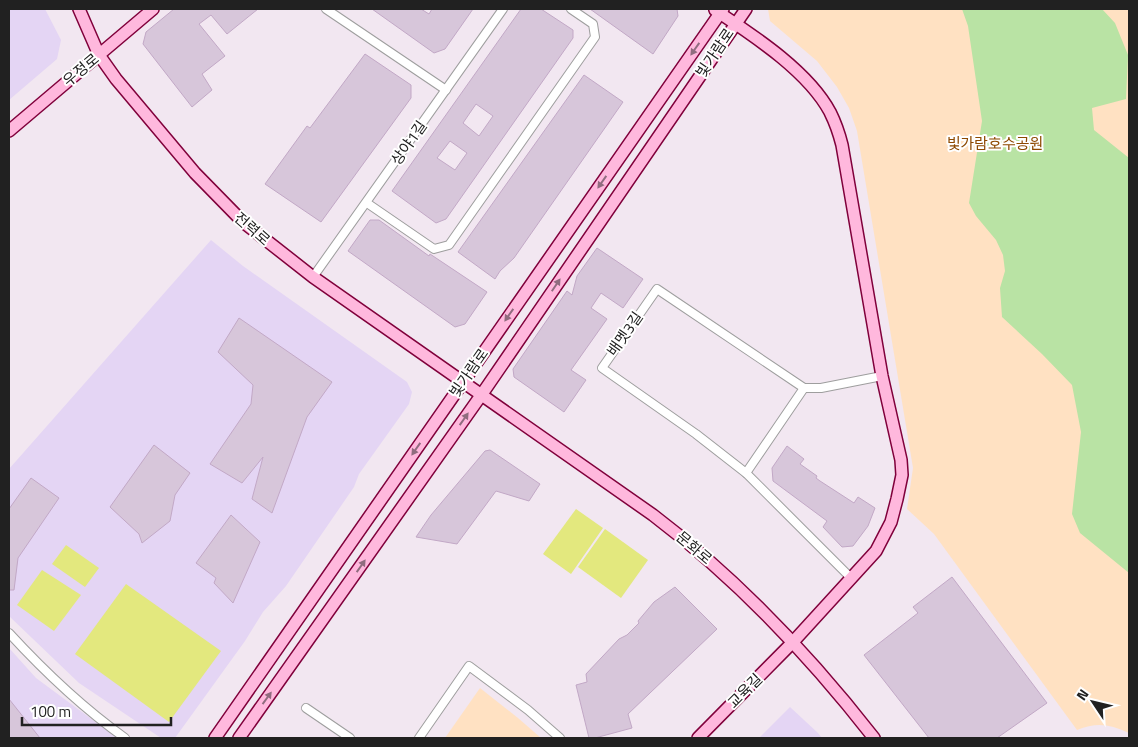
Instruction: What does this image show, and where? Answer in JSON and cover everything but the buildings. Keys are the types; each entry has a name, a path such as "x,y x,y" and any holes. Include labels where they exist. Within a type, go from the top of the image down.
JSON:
{"street":[{"name":"전력로","path":"79,9 100,55 116,79 219,199 262,237 313,277 482,394"},
{"name":"우정로","path":"9,131 153,9"},
{"path":"326,9 446,90"},
{"name":"상야1길","path":"313,277 503,9"},
{"path":"367,203 434,249 449,245 595,37 593,24 571,9"},
{"name":"빛가람로","path":"239,738 482,394 746,9"},
{"path":"719,10 803,76 819,95 836,124 842,145 882,376 901,460 902,475 891,522 876,551 792,643"},
{"name":"빛가람로","path":"215,738 719,10"},
{"name":"배멧3길","path":"804,388 657,289 602,368 696,434 746,473 852,579"},
{"path":"746,473 804,388 821,388 882,376"},
{"name":"문화로","path":"482,394 653,515 698,550 792,643 874,738"},
{"path":"9,633 59,683 125,738"},
{"name":"교육길","path":"698,738 792,643"},
{"path":"418,738 469,666 528,710 560,738"},
{"path":"306,708 350,738"}],"shaded area":[{"path":"9,9 45,9 61,40 57,59 9,100"},
{"path":"962,9 1102,9 1115,23 1128,55 1126,99 1092,108 1094,130 1129,158 1129,573 1080,533 1072,514 1081,432 1072,385 1002,317 1000,288 1005,271 1003,255 996,240 976,216 969,203 982,121 968,26"},
{"path":"211,240 243,266 407,382 412,392 409,404 359,474 354,487 286,586 263,612 245,641 175,738 161,738 79,683 9,616 9,469"},
{"path":"576,509 603,528 571,574 543,554"},
{"path":"605,529 648,560 621,598 578,567"},
{"path":"66,545 99,568 85,587 52,564"},
{"path":"42,570 81,595 54,631 17,605"},
{"path":"126,584 221,651 169,722 75,654"},
{"path":"9,648 36,678 117,738 9,738"},
{"path":"790,707 818,733 822,738 759,738"}],"green space":[{"name":"빛가람호수공원","path":"768,9 1129,9 1129,733 1103,725 1077,730 934,534 907,509 913,468 857,131 849,108 837,87 817,61 770,21"},
{"path":"480,688 518,718 541,738 445,738"}]}
